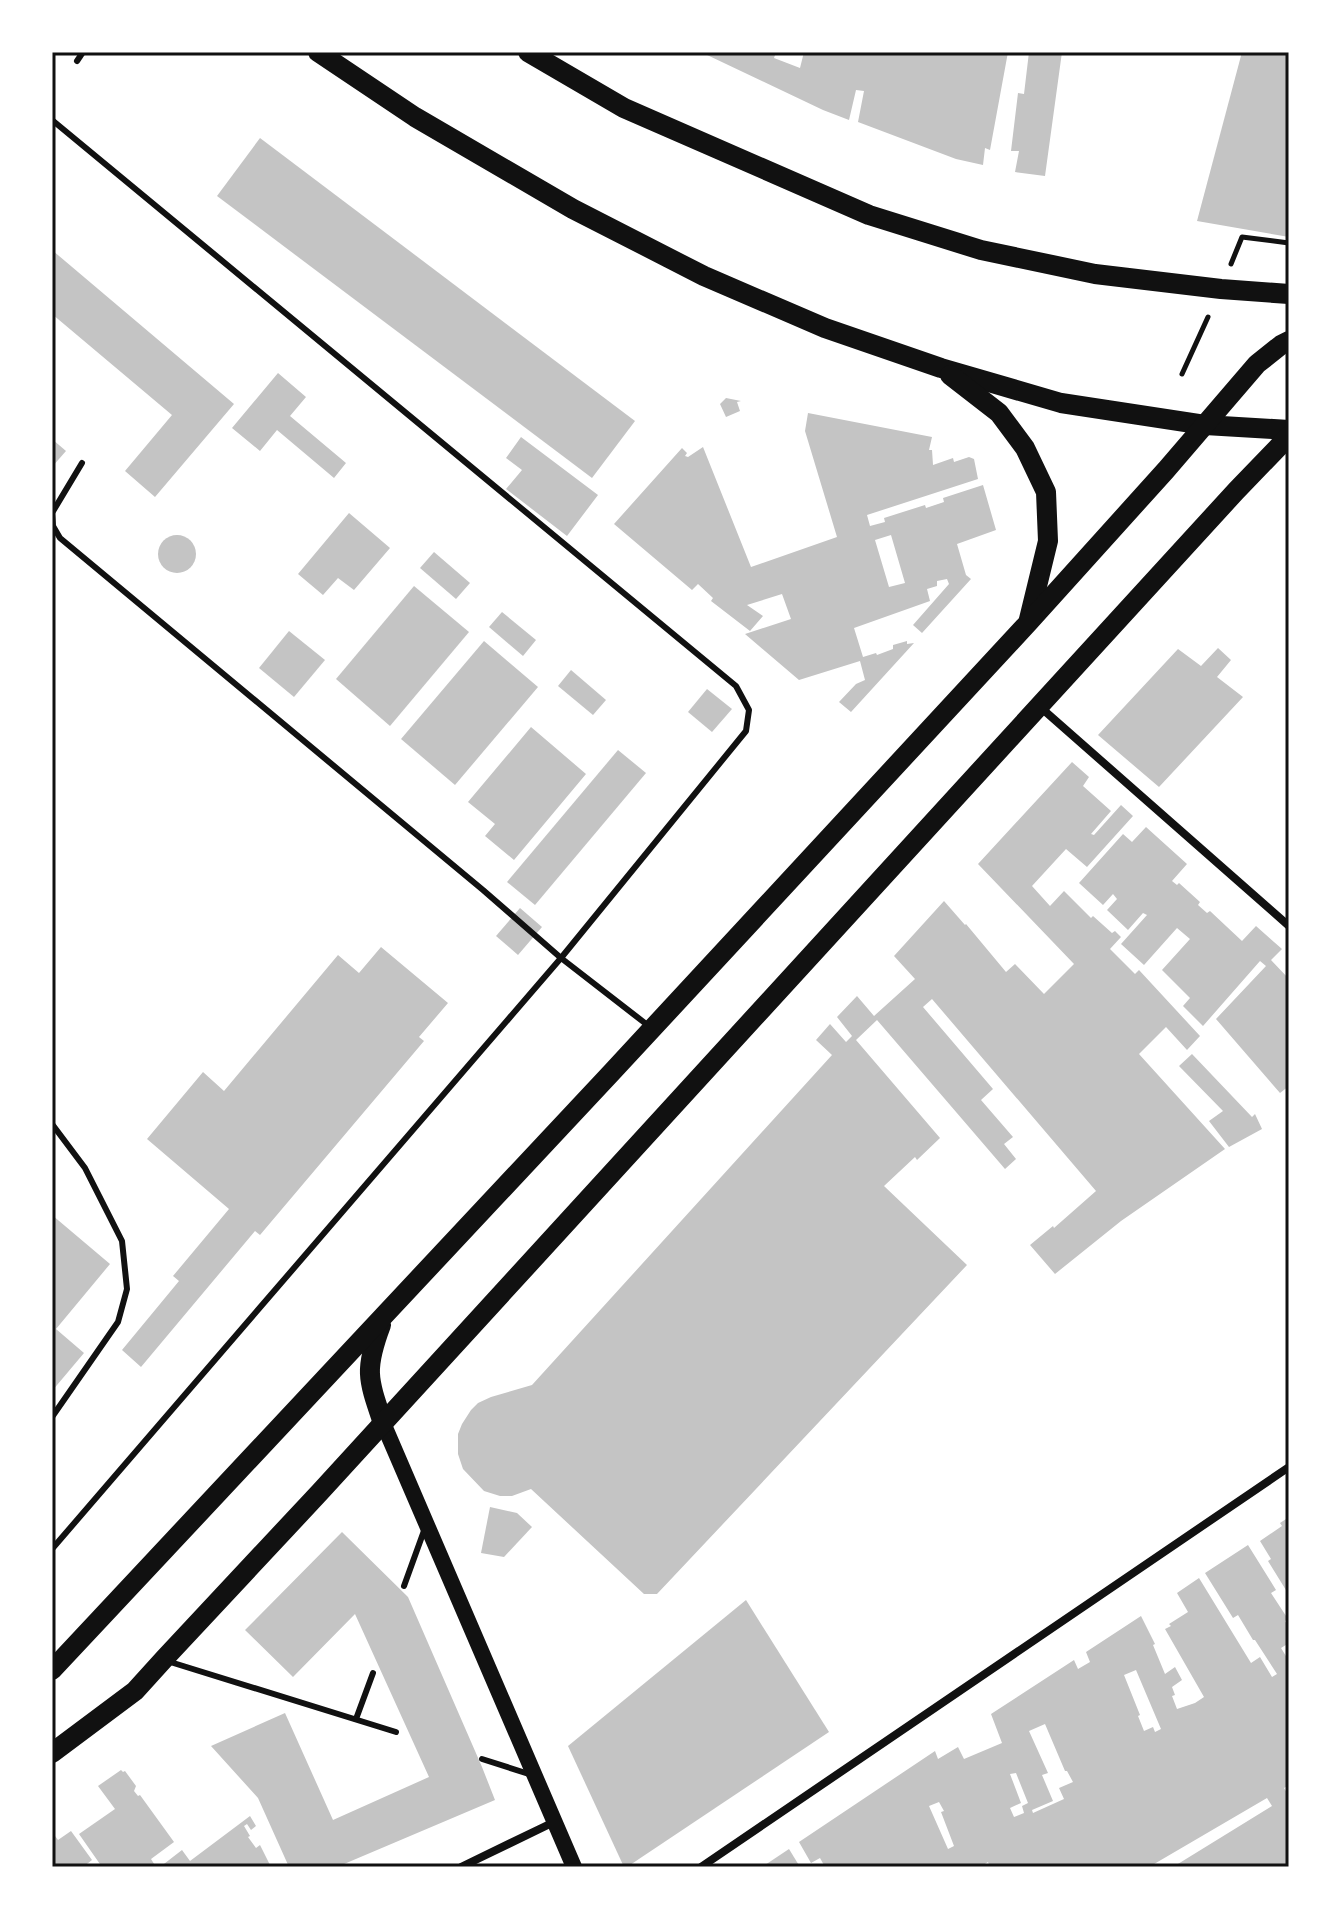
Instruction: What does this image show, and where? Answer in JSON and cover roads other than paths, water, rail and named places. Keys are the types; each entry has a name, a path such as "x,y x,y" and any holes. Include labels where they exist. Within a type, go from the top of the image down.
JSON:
{"main road":[{"path":"318,52 415,117 573,209 704,276 825,328 941,368 1061,403 1205,425 1289,433"},
{"path":"528,52 624,108 869,215 981,250 1095,274 1289,294"},
{"path":"52,1670 653,1029 1028,623 1257,364 1289,341"},
{"path":"941,368 999,413 1025,448 1046,492 1048,541 1028,623"},
{"path":"52,1753 135,1691 1289,433"},
{"path":"385,1314 371,1351 369,1370 370,1384 383,1423 574,1867"}],"street":[{"path":"1038,706 1289,926"},
{"path":"701,1867 1289,1467"},
{"path":"461,1867 554,1822"}],"lane":[{"path":"77,61 83,52"},
{"path":"52,120 736,686 749,710 746,731 561,958 52,1549"},
{"path":"82,463 52,513 53,526 60,538 561,958 653,1029"},
{"path":"52,1124 85,1168 122,1241 127,1289 118,1322 52,1417"},
{"path":"404,1586 426,1525"},
{"path":"164,1659 396,1732"},
{"path":"356,1719 373,1673"},
{"path":"482,1759 534,1775"}]}
